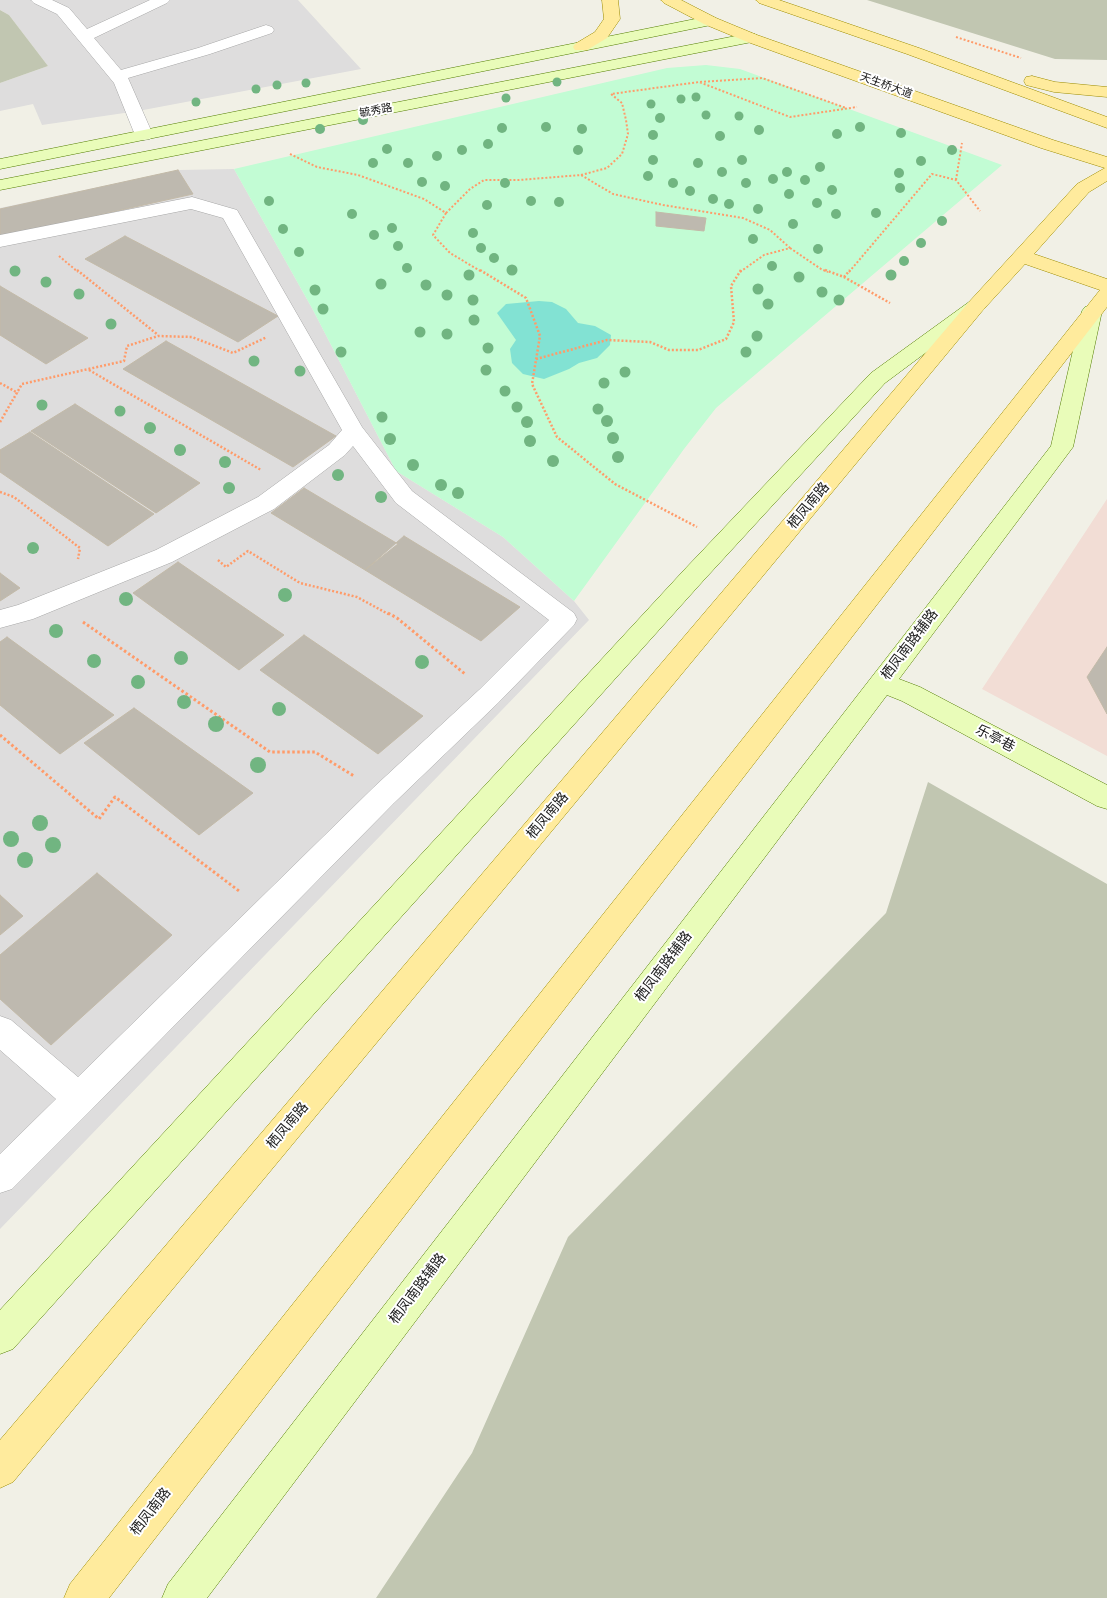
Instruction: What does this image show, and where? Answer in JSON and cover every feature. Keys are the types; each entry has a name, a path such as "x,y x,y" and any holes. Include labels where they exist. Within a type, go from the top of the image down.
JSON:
{"main road":[{"path":"581,47 601,35 612,19 610,0"},
{"name":"天生桥大道","path":"669,0 710,21 751,38 1047,144 1107,163"},
{"path":"764,0 913,51 1107,123"},
{"path":"913,51 1054,87 1107,92"},
{"name":"栖凤南路","path":"0,1469 976,306 1083,188 1107,173"},
{"path":"1021,256 1107,286"},
{"name":"栖凤南路","path":"84,1598 1100,302"}],"street":[{"path":"39,0 63,11 118,76 144,134"},
{"path":"58,8 76,0"},
{"path":"85,36 162,0"},
{"name":"毓秀路","path":"0,164 710,21"},
{"path":"118,76 204,51 266,30"},
{"name":"毓秀路","path":"0,185 751,38"},
{"path":"0,241 192,203 230,214 353,431 404,497 564,619 489,696 384,795 0,1178"},
{"name":"栖凤南路辅路","path":"182,1598 1062,447 1100,302"},
{"path":"0,1336 878,378 976,306"},
{"path":"0,619 24,613 164,556 266,504 337,450 353,431"},
{"name":"乐亭巷","path":"881,683 911,694 1107,798"},
{"path":"0,1030 80,1099"}],"path":[{"path":"955,36 1029,60"},
{"path":"727,541 671,515 615,484 557,437 532,384 540,336 526,298 450,253 432,235 446,212 470,189 484,180 519,180 581,175 607,168 622,154 628,134 622,103 611,94 699,82 762,78 847,108"},
{"path":"699,82 790,117 857,106"},
{"path":"258,134 272,146 317,167 358,175 424,199 446,212"},
{"path":"956,180 962,143"},
{"path":"844,277 932,174 956,180 980,211"},
{"path":"581,175 613,194 663,205 743,218 770,230 790,248 821,269 844,277 890,303"},
{"path":"32,234 158,336"},
{"path":"536,359 607,340 650,342 668,350 698,350 726,339 734,322 731,286 742,270 764,255 790,248"},
{"path":"0,422 22,384 124,361 127,346 158,336 192,337 233,353 281,330 294,326"},
{"path":"88,370 262,471 278,494"},
{"path":"0,384 18,393"},
{"path":"0,492 14,497 80,548 61,597 270,752 315,752 384,795"},
{"path":"195,540 226,567 248,551 300,583 357,597 397,618 489,696"},
{"path":"0,735 99,819 115,797 268,912"}],"shaded area":[{"path":"0,0 298,0 361,69 138,111 42,125 33,104 0,111 0,83 48,66 9,15 0,10"},
{"path":"867,0 1107,0 1107,60 1055,59"},
{"path":"0,10 9,15 48,66 0,83"},
{"path":"234,169 313,310 396,471 503,537 574,601 589,620 0,1229 0,208 178,170"},
{"path":"539,301 552,302 566,309 578,323 595,326 611,335 610,345 597,358 579,363 544,379 523,374 512,363 510,349 516,340 497,313 506,304"},
{"path":"1107,499 1107,756 982,689"},
{"path":"928,782 1107,884 1107,1598 376,1598 472,1453 568,1237 886,913"}],"green space":[{"path":"706,65 740,69 1002,165 716,408 574,601 503,537 396,471 313,310 234,169 667,68"}],"building":[{"path":"178,170 193,194 0,237 0,209"},
{"path":"656,212 706,218 704,231 656,226"},
{"path":"125,236 278,316 238,342 85,259"},
{"path":"0,286 88,338 46,364 0,335"},
{"path":"166,341 336,436 293,467 123,369"},
{"path":"75,404 200,483 156,513 31,431"},
{"path":"30,432 154,514 108,546 0,472 0,450"},
{"path":"304,488 398,544 365,570 271,513"},
{"path":"404,536 520,607 481,641 365,570"},
{"path":"178,562 284,635 239,670 133,593"},
{"path":"0,573 20,588 0,601"},
{"path":"304,635 423,716 378,754 260,670"},
{"path":"7,637 114,715 60,754 0,705 0,642"},
{"path":"1107,647 1107,714 1087,677"},
{"path":"134,708 253,793 199,835 84,743"},
{"path":"97,873 172,935 51,1045 0,999 0,955"},
{"path":"0,895 23,916 0,935"}]}
